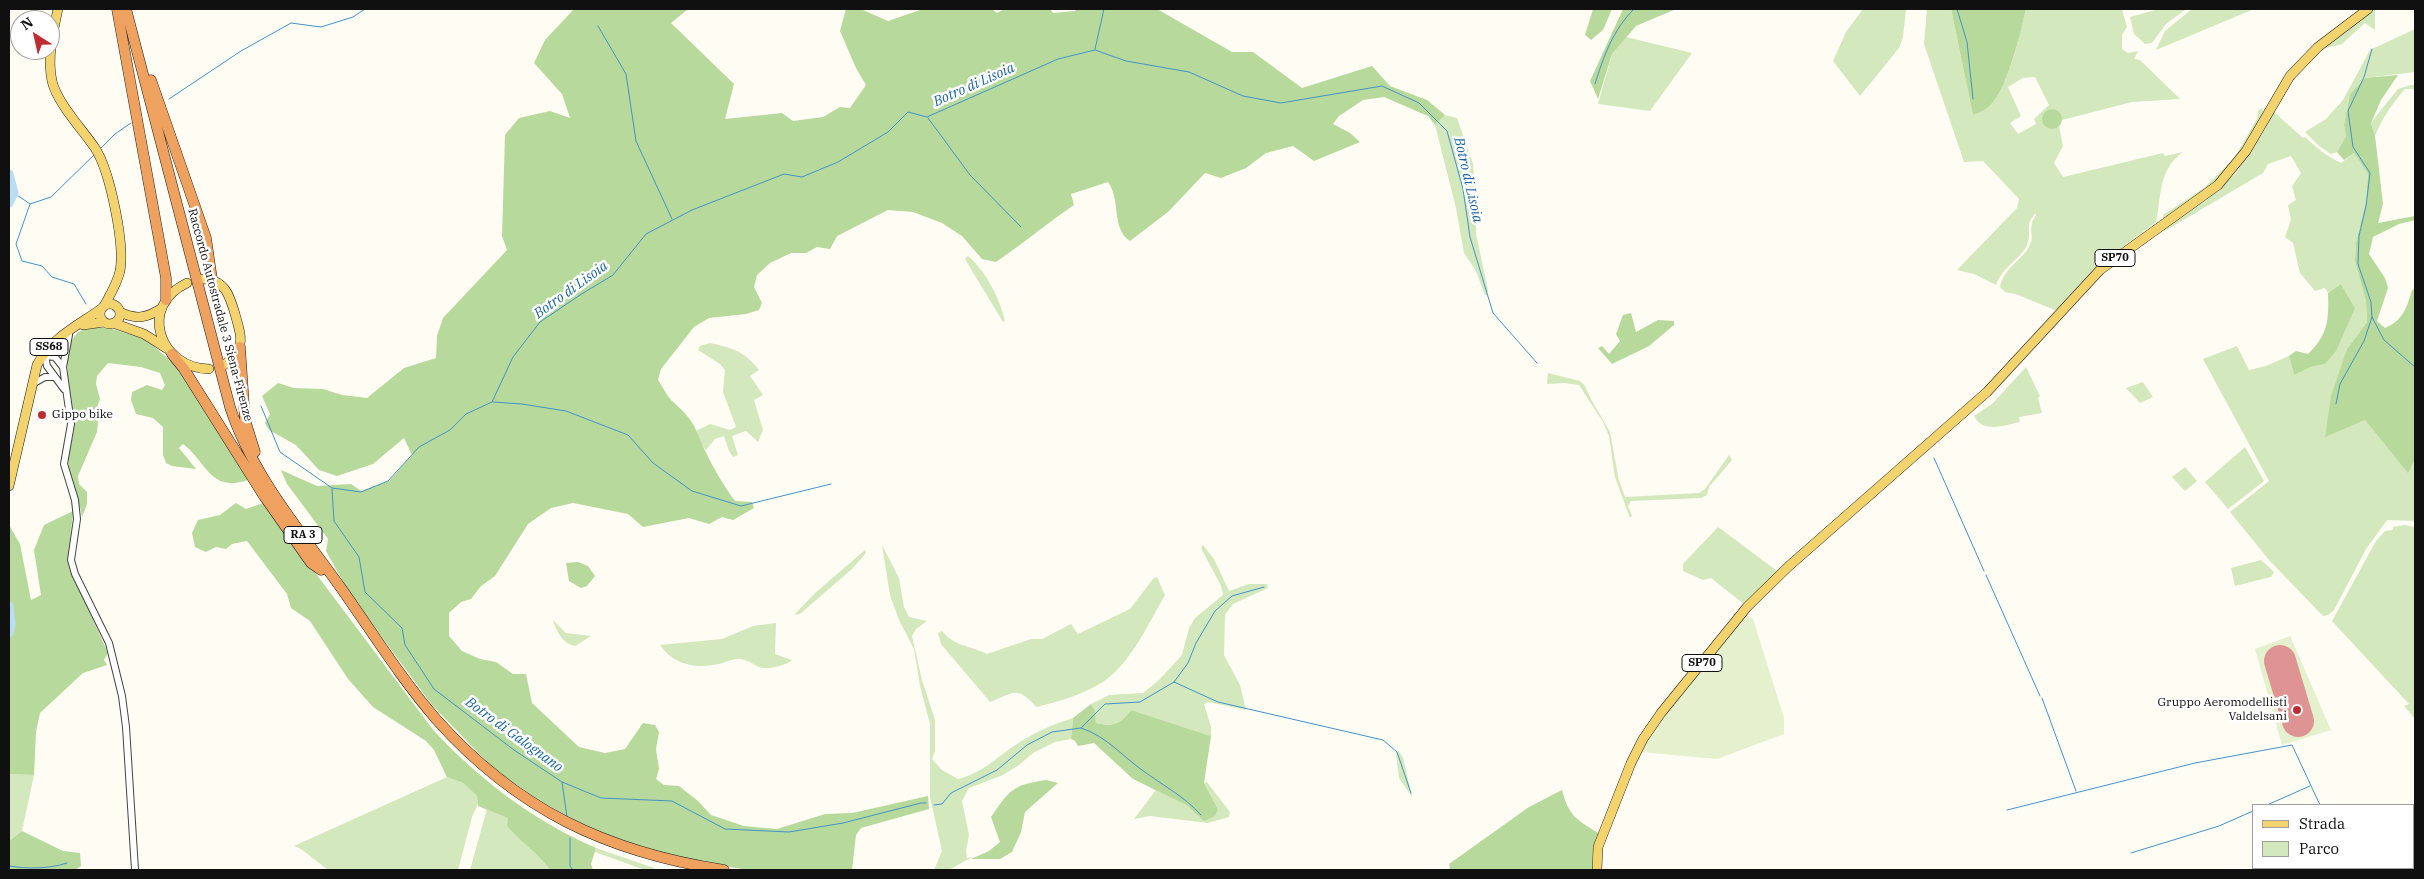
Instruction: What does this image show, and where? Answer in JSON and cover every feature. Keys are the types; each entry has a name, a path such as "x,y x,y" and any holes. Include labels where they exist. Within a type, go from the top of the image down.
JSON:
{"highway":[{"path":"119,9 166,278 164,304"},
{"name":"Raccordo Autostradale 3 Siena-Firenze","path":"119,9 226,413 240,449 258,480 438,730 499,787 546,819 570,832 613,850 685,870"},
{"name":"Raccordo Autostradale 3 Siena-Firenze","path":"126,9 209,330 234,419 247,449 267,483 342,590 436,718 476,759 512,789 573,826 624,848 670,862 724,870"},
{"path":"131,9 147,68 206,238 212,279"},
{"path":"240,347 244,411 255,451 278,493 337,575 342,590"},
{"path":"170,352 184,369 274,511 311,563 321,570"}],"main road":[{"path":"58,9 51,45 52,82 60,98 97,150 104,166 121,247 121,266 114,295 119,310 119,317 109,322"},
{"name":"SP70","path":"1597,870 1598,847 1631,763 1643,739 1661,713 1747,608 1790,566 1987,392 2100,270 2132,245 2202,199 2218,185 2246,151 2290,76 2318,47 2366,10"},
{"path":"201,279 212,279 223,286 231,299 240,335 240,347 224,365"},
{"path":"103,308 113,304 131,317 149,316 164,304 175,290 187,283"},
{"path":"115,286 100,316 109,322 148,336 188,366 210,369"},
{"path":"164,304 159,320 159,331 170,352"},
{"name":"SS68","path":"9,486 34,380 46,350 103,308"},
{"name":"SS68","path":"34,380 46,357 67,334 86,324 109,322"}],"street":[{"path":"67,334 63,367 71,422 64,466 75,500 77,516 71,560 109,643 122,696 126,727 134,870"},
{"path":"63,367 56,357 46,357 55,377 65,391"},
{"path":"34,380 55,377"}],"green space":[{"path":"574,9 688,9 671,23 734,84 725,119 782,113 793,121 823,117 840,107 850,108 866,85 856,68 840,31 846,9 863,10 888,21 923,9 992,9 997,13 1004,9 1050,9 1053,13 1075,11 1076,9 1157,9 1232,52 1253,52 1302,88 1372,66 1390,86 1427,100 1445,115 1435,125 1428,116 1384,97 1363,100 1339,116 1333,124 1350,133 1360,142 1314,161 1293,146 1266,153 1246,168 1221,178 1205,173 1168,212 1130,241 1120,229 1112,189 1108,182 1071,194 1074,205 996,262 982,259 962,236 942,223 913,212 888,210 837,236 830,249 817,247 806,253 791,253 770,263 757,275 754,287 762,303 759,310 746,314 709,318 694,327 661,369 658,380 671,400 691,421 713,467 735,501 752,502 754,508 733,520 722,517 709,524 689,518 643,527 628,514 573,503 551,508 528,524 495,576 481,586 471,599 461,602 449,613 449,636 462,651 480,659 496,662 513,674 526,674 532,703 579,747 605,753 625,749 643,723 655,725 659,732 656,749 659,769 656,779 664,785 679,786 698,801 711,815 744,826 777,829 825,814 852,813 928,796 929,809 861,828 856,835 852,870 748,870 677,858 601,834 540,801 495,770 432,705 350,594 326,551 328,539 287,484 281,470 317,486 351,484 361,491 389,481 412,455 404,438 373,464 337,476 319,470 296,445 269,430 265,423 270,414 262,396 278,383 294,388 323,389 342,395 367,398 404,368 436,358 437,336 443,318 507,250 502,236 505,135 519,118 550,111 570,118 562,94 534,63 545,40"},
{"path":"1593,9 1612,9 1603,30 1591,40 1585,35"},
{"path":"1623,9 1676,9 1636,26 1612,54 1598,99 1590,81"},
{"path":"1863,9 1906,9 1903,37 1899,48 1860,96 1833,61 1846,32"},
{"path":"1927,9 1951,9 1973,115 2005,81 2014,56 2026,9 2122,9 2127,27 2122,35 2122,49 2128,53 2138,51 2134,59 2140,60 2180,99 2132,102 2058,121 2063,146 2054,163 2063,177 2163,153 2165,156 2183,152 2172,163 2163,180 2156,222 2115,253 2057,311 2016,294 2005,292 2000,287 2010,268 2024,254 2032,240 2031,225 2036,213 2030,221 2027,245 2002,273 1996,285 1974,274 1957,270 2017,208 2019,199 1983,161 1964,162 1924,44","holes":["2035,77 2049,105 2034,119 2036,124 2018,134 2010,123 2021,116 2008,87 2023,78"]},
{"path":"1951,9 2026,9 2012,62 2001,90 1987,108 1973,115"},
{"path":"2159,9 2186,9 2166,24 2152,43 2145,44 2134,34 2130,17"},
{"path":"2192,9 2254,9 2156,50 2165,31"},
{"path":"2375,9 2375,30 2365,23 2342,44 2322,49"},
{"path":"2415,29 2415,72 2365,78 2350,94 2344,125 2346,136 2337,152 2331,154 2319,146 2305,132 2326,119 2343,100 2370,50"},
{"path":"1626,37 1692,53 1650,111 1598,104 1612,54"},
{"path":"2398,75 2381,100 2371,123 2375,136 2383,204 2378,223 2415,216 2415,220 2399,224 2373,237 2369,254 2385,278 2388,288 2377,321 2385,328 2400,318 2406,308 2412,290 2415,289 2415,460 2408,473 2365,420 2325,437 2331,396 2347,349 2367,322 2366,301 2355,261 2356,242 2366,201 2368,174 2354,153 2344,160 2337,152 2346,136 2344,125 2350,94 2365,78"},
{"path":"2415,85 2415,89 2405,89 2388,111 2375,136 2371,123 2373,120 2398,89"},
{"path":"2262,108 2264,114 2240,155 2206,192 2163,220 2163,215 2204,188 2235,157 2258,117 2258,111"},
{"path":"2052,109 2059,112 2062,119 2059,126 2052,129 2045,126 2042,119 2045,112"},
{"path":"2274,112 2303,138 2305,137 2322,152 2341,163 2354,153 2368,174 2366,201 2356,242 2355,261 2366,301 2367,322 2347,349 2325,436 2365,420 2408,472 2415,460 2415,521 2387,520 2366,549 2334,610 2328,615 2323,616 2269,560 2230,512 2269,481 2203,359 2237,346 2249,370 2266,366 2289,356 2294,375 2311,367 2325,364 2355,308 2341,284 2328,293 2325,288 2315,291 2300,273 2293,243 2285,237 2291,220 2288,205 2296,200 2292,186 2301,173 2291,156 2268,164 2263,173 2163,232 2165,227 2203,202 2235,174 2262,134"},
{"path":"1445,115 1457,118 1473,164 1476,198 1476,234 1488,290 1487,295 1485,295 1476,271 1464,253 1456,208 1435,125"},
{"path":"968,256 986,277 1000,304 1005,321 1003,322 965,259"},
{"path":"2341,284 2355,308 2336,351 2325,364 2311,367 2294,375 2289,356 2296,351 2308,354 2315,347 2326,326 2328,293"},
{"path":"1631,313 1636,332 1658,320 1674,321 1674,325 1649,346 1612,364 1598,348 1602,346 1609,354 1620,341 1616,334 1623,315"},
{"path":"89,328 109,328 145,339 177,366 248,480 235,483 217,479 210,474 183,444 179,448 196,469 172,466 166,463 163,455 163,427 153,418 136,414 131,400 132,392 147,385 162,390 165,385 160,373 141,367 108,363 97,376 96,384 100,399 96,410 97,432 78,476 79,484 87,492 87,504 82,517 68,463 74,432 74,420 69,384 68,355 71,343 77,334"},
{"path":"710,343 738,351 748,358 759,370 750,376 763,395 754,400 763,430 758,442 746,431 732,436 738,455 733,457 724,436 715,439 706,450 698,439 696,431 710,424 730,430 736,427 723,392 725,370 720,364 698,350 700,346"},
{"path":"2026,367 2040,396 2038,398 2042,413 2019,417 2020,422 1995,427 1989,427 1978,422 1974,416 1993,403"},
{"path":"1548,373 1580,381 1585,386 1610,432 1619,481 1625,497 1699,493 1705,489 1729,455 1732,460 1709,487 1707,495 1701,498 1631,501 1628,506 1632,516 1630,518 1615,477 1609,436 1603,422 1579,385 1564,383 1547,384"},
{"path":"2143,382 2153,397 2140,403 2126,388"},
{"path":"2245,447 2264,481 2228,509 2205,482"},
{"path":"2185,467 2197,481 2185,491 2172,477"},
{"path":"236,503 246,509 263,503 434,731 470,767 509,798 551,825 596,848 591,864 593,870 550,870 507,826 508,818 478,806 477,796 463,783 447,777 434,750 426,741 373,707 348,679 310,621 291,608 287,594 247,541 232,544 226,549 216,547 206,552 195,547 192,533 198,520 220,515"},
{"path":"73,511 68,564 108,653 104,660 107,665 83,673 40,713 36,732 34,775 9,774 9,525 20,544 31,600 41,595 34,550 44,525"},
{"path":"2404,525 2415,527 2415,719 2404,706 2409,704 2332,621 2376,541 2385,531"},
{"path":"1718,527 1777,571 1745,605 1711,578 1703,580 1683,571 1683,564"},
{"path":"882,545 899,578 904,607 909,617 927,621 916,629 912,636 922,680 935,720 935,751 932,759 942,770 958,779 975,773 1028,737 1073,718 1071,739 1055,742 1033,753 1003,775 969,788 962,801 969,835 966,851 967,858 972,857 949,870 934,870 942,851 930,797 930,724 920,686 914,649 899,620 890,595"},
{"path":"1203,545 1214,559 1229,591 1249,584 1267,584 1268,588 1233,604 1225,615 1224,655 1240,685 1246,710 1208,702 1204,704 1211,727 1211,736 1131,710 1124,719 1116,723 1107,725 1096,723 1095,712 1091,704 1109,695 1143,693 1159,680 1182,655 1189,628 1195,618 1223,595 1221,586 1201,548"},
{"path":"865,550 866,553 852,569 800,614 794,615 815,593"},
{"path":"2261,560 2274,572 2271,577 2235,586 2231,568"},
{"path":"578,562 588,566 595,576 587,586 581,588 569,581 566,563"},
{"path":"1157,577 1165,595 1142,636 1122,665 1097,685 1077,695 1055,702 1036,707 1024,696 1015,693 990,702 941,644 938,633 942,631 957,643 987,654 1031,639 1042,639 1071,624 1078,634 1130,609 1153,579"},
{"path":"1746,613 1753,619 1784,718 1784,734 1717,759 1641,752 1652,732"},
{"path":"553,620 566,633 591,636 575,646 571,645 561,636"},
{"path":"776,623 775,654 792,660 786,664 774,667 763,668 738,659 714,665 696,666 673,658 660,645 722,639 753,626"},
{"name":"Gruppo Aeromodellisti Valdelsani","path":"2290,636 2331,730 2282,745 2255,649"},
{"path":"1091,704 1095,711 1096,723 1107,725 1116,723 1131,710 1211,736 1204,783 1218,809 1215,816 1204,821 1188,806 1133,779 1094,743 1078,746 1071,739 1073,718"},
{"path":"1398,750 1403,758 1412,797 1399,778 1396,753"},
{"path":"9,774 34,775 22,831 9,841"},
{"path":"447,777 463,783 477,796 478,804 472,817 458,870 328,870 301,849 294,846"},
{"path":"1046,780 1058,783 1025,812 1021,832 1012,852 1000,859 971,859 989,851 1000,842 991,817 1008,795 1013,790 1026,784"},
{"path":"1207,782 1230,812 1229,817 1208,823 1150,816 1134,819 1156,790 1188,806 1204,820 1218,809 1204,783"},
{"path":"1562,790 1568,806 1575,817 1600,834 1593,848 1592,870 1448,870 1450,868 1449,864 1529,807"},
{"path":"487,809 509,818 507,826 550,870 470,870"},
{"path":"22,831 63,851 80,853 81,866 75,870 9,870 9,841"},
{"path":"596,848 654,868 654,870 645,870 595,852"}],"waterway":[{"path":"169,99 241,51 291,23 321,27 353,17 365,9"},
{"path":"1095,49 1104,9"},
{"path":"1595,84 1615,34 1634,9"},
{"path":"1957,9 1967,42 1973,99"},
{"path":"598,26 626,74 636,141 672,219"},
{"path":"2336,404 2340,384 2364,341 2372,317 2371,302 2358,264 2359,236 2366,206 2370,173 2353,147 2348,111 2364,77 2372,49"},
{"name":"Botro di Lisoia","path":"261,406 280,452 332,488 361,492 388,481 419,447 450,430 466,414 492,402 513,357 540,322 613,275 646,234 692,210 784,174 802,177 838,162 888,132 908,112 927,117 1058,59 1095,50 1126,61 1189,72 1243,96 1281,103 1382,86 1419,103 1447,131 1463,189 1470,237 1493,313 1537,363"},
{"path":"928,118 970,175 1021,227"},
{"path":"99,150 115,134 131,123"},
{"path":"30,204 51,197 95,154"},
{"path":"9,174 14,193 9,203"},
{"path":"14,193 30,204 16,244 22,261 42,266 52,277 74,284 86,304"},
{"path":"2372,317 2384,340 2415,367"},
{"path":"493,402 522,404 566,411 628,435 653,463 692,491 741,506 831,484"},
{"path":"1934,458 1984,571"},
{"name":"Botro di Galognano","path":"332,489 334,521 359,557 365,592 402,628 405,645 434,689 514,750 562,782 601,798 672,801 725,829 789,832 843,823 926,803"},
{"path":"1986,575 2040,696"},
{"name":"Botro di Galognano","path":"934,805 942,804 951,793 997,770 1027,745 1052,732 1081,728 1105,704 1140,702 1174,682 1188,663 1196,643 1215,611 1232,596 1264,587"},
{"path":"9,606 11,624 9,633"},
{"path":"1174,682 1218,702 1383,740 1397,752 1411,793"},
{"path":"2042,698 2076,791"},
{"path":"1081,728 1106,741 1142,770 1180,796 1201,815"},
{"path":"2007,810 2195,763 2292,745 2320,804"},
{"path":"562,782 567,817"},
{"path":"2269,804 2310,786"},
{"path":"2131,853 2219,826 2252,811"},
{"path":"570,838 570,866 573,870"},
{"path":"9,866 38,868 67,863"}],"runway":[{"path":"2280,661 2298,721"}],"place":[{"name":"Gippo bike","path":"42,415"},
{"name":"Gruppo Aeromodellisti Valdelsani","path":"2297,710"}]}
